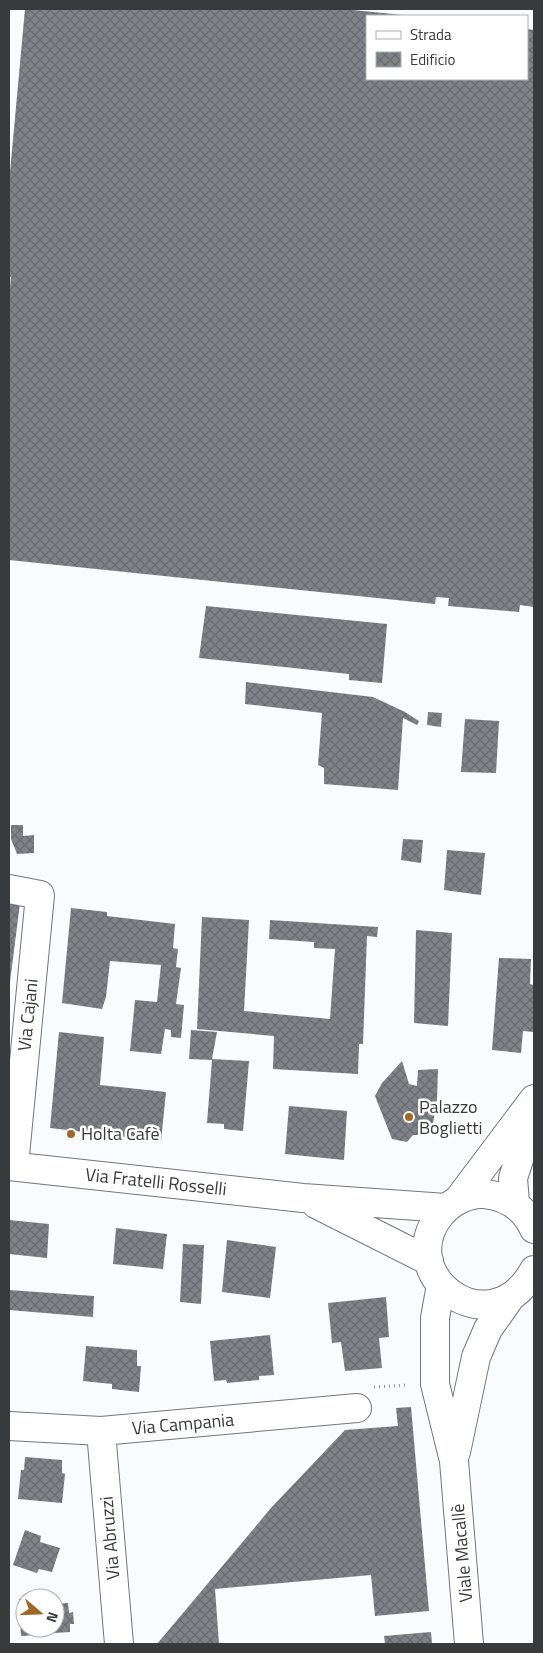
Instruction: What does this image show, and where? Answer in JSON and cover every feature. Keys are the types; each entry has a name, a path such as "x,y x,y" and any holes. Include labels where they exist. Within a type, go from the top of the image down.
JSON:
{"street":[{"name":"Via Cajani","path":"9,889 40,895 11,1166"},
{"path":"526,1283 498,1303 485,1305 461,1300 450,1294 434,1274 429,1261 428,1246 430,1232 437,1219 452,1204 534,1099"},
{"path":"528,1217 513,1178 534,1123"},
{"name":"Via Fratelli Rosselli","path":"11,1166 303,1198 452,1204 477,1194 497,1195 528,1217"},
{"name":"Via Fratelli Rosselli","path":"303,1198 429,1261"},
{"name":"Viale Macallè","path":"454,1461 476,1357 488,1329 526,1283"},
{"name":"Viale Macallè","path":"441,1285 435,1318 435,1384 454,1461 469,1644"},
{"name":"Via Campania","path":"9,1426 101,1431 356,1408"},
{"name":"Via Abruzzi","path":"101,1431 119,1644"}],"path":[{"path":"356,1408 354,1388 435,1384"}],"building":[{"path":"25,9 343,9 403,15 366,15 366,80 528,80 528,29 534,30 534,607 520,605 519,612 448,606 449,598 436,597 435,604 9,560 9,296 11,277 9,277 9,183"},
{"path":"206,606 387,624 382,683 349,680 349,674 199,658"},
{"path":"246,682 373,697 405,712 419,721 417,725 403,718 398,790 324,784 324,768 318,765 322,713 245,704"},
{"path":"428,712 442,713 441,727 427,725"},
{"path":"465,719 499,721 496,773 461,772"},
{"path":"11,825 23,825 23,836 34,835 34,853 17,854 11,839"},
{"path":"403,839 423,840 421,863 401,860"},
{"path":"447,850 485,853 481,895 444,890"},
{"path":"9,902 20,903 10,982 9,982"},
{"path":"71,908 107,912 107,916 175,924 173,948 178,949 176,967 181,968 176,1004 184,1005 181,1038 171,1037 171,1030 165,1029 161,1054 130,1051 135,1000 157,1002 161,965 110,961 106,997 102,1009 62,1003"},
{"path":"202,917 249,920 244,1011 330,1019 335,949 314,948 314,942 269,939 270,920 378,927 377,937 367,936 363,1044 359,1044 358,1074 273,1069 274,1036 197,1029"},
{"path":"416,930 452,933 448,1026 414,1023"},
{"path":"499,958 531,959 530,984 534,985 534,1032 523,1031 521,1053 492,1050"},
{"path":"191,1030 217,1032 212,1059 249,1061 243,1131 224,1129 224,1124 207,1123 212,1060 189,1059"},
{"path":"59,1032 104,1037 100,1085 166,1092 161,1141 50,1128"},
{"name":"Palazzo Boglietti","path":"402,1061 409,1084 417,1086 418,1070 438,1069 437,1100 431,1135 413,1135 407,1142 392,1139 375,1096 382,1083"},
{"path":"289,1106 347,1111 344,1160 285,1154"},
{"path":"9,1220 49,1224 47,1258 9,1254"},
{"path":"116,1228 167,1234 163,1269 113,1264"},
{"path":"227,1240 276,1247 270,1298 222,1292"},
{"path":"183,1244 204,1245 201,1304 180,1302"},
{"path":"9,1290 94,1296 93,1317 9,1310"},
{"path":"386,1297 389,1337 379,1338 382,1368 345,1371 341,1342 332,1343 328,1303"},
{"path":"270,1335 274,1375 259,1376 259,1380 227,1383 226,1380 214,1381 210,1341"},
{"path":"86,1346 137,1350 137,1366 141,1366 139,1392 112,1389 112,1384 83,1381"},
{"path":"411,1407 429,1611 375,1616 371,1575 215,1589 219,1644 157,1644 271,1508 345,1430 398,1426 396,1408"},
{"path":"25,1457 62,1460 62,1473 65,1474 62,1503 18,1499 21,1470 24,1470"},
{"path":"25,1530 41,1536 40,1542 60,1548 52,1572 39,1569 37,1573 13,1565"},
{"path":"65,1603 68,1603 69,1613 73,1612 74,1624 70,1624 70,1632 65,1632"},
{"path":"431,1632 432,1644 385,1644 384,1636"}],"place":[{"name":"Palazzo Boglietti","path":"409,1117"},
{"name":"Holta Cafè","path":"71,1134"}]}
